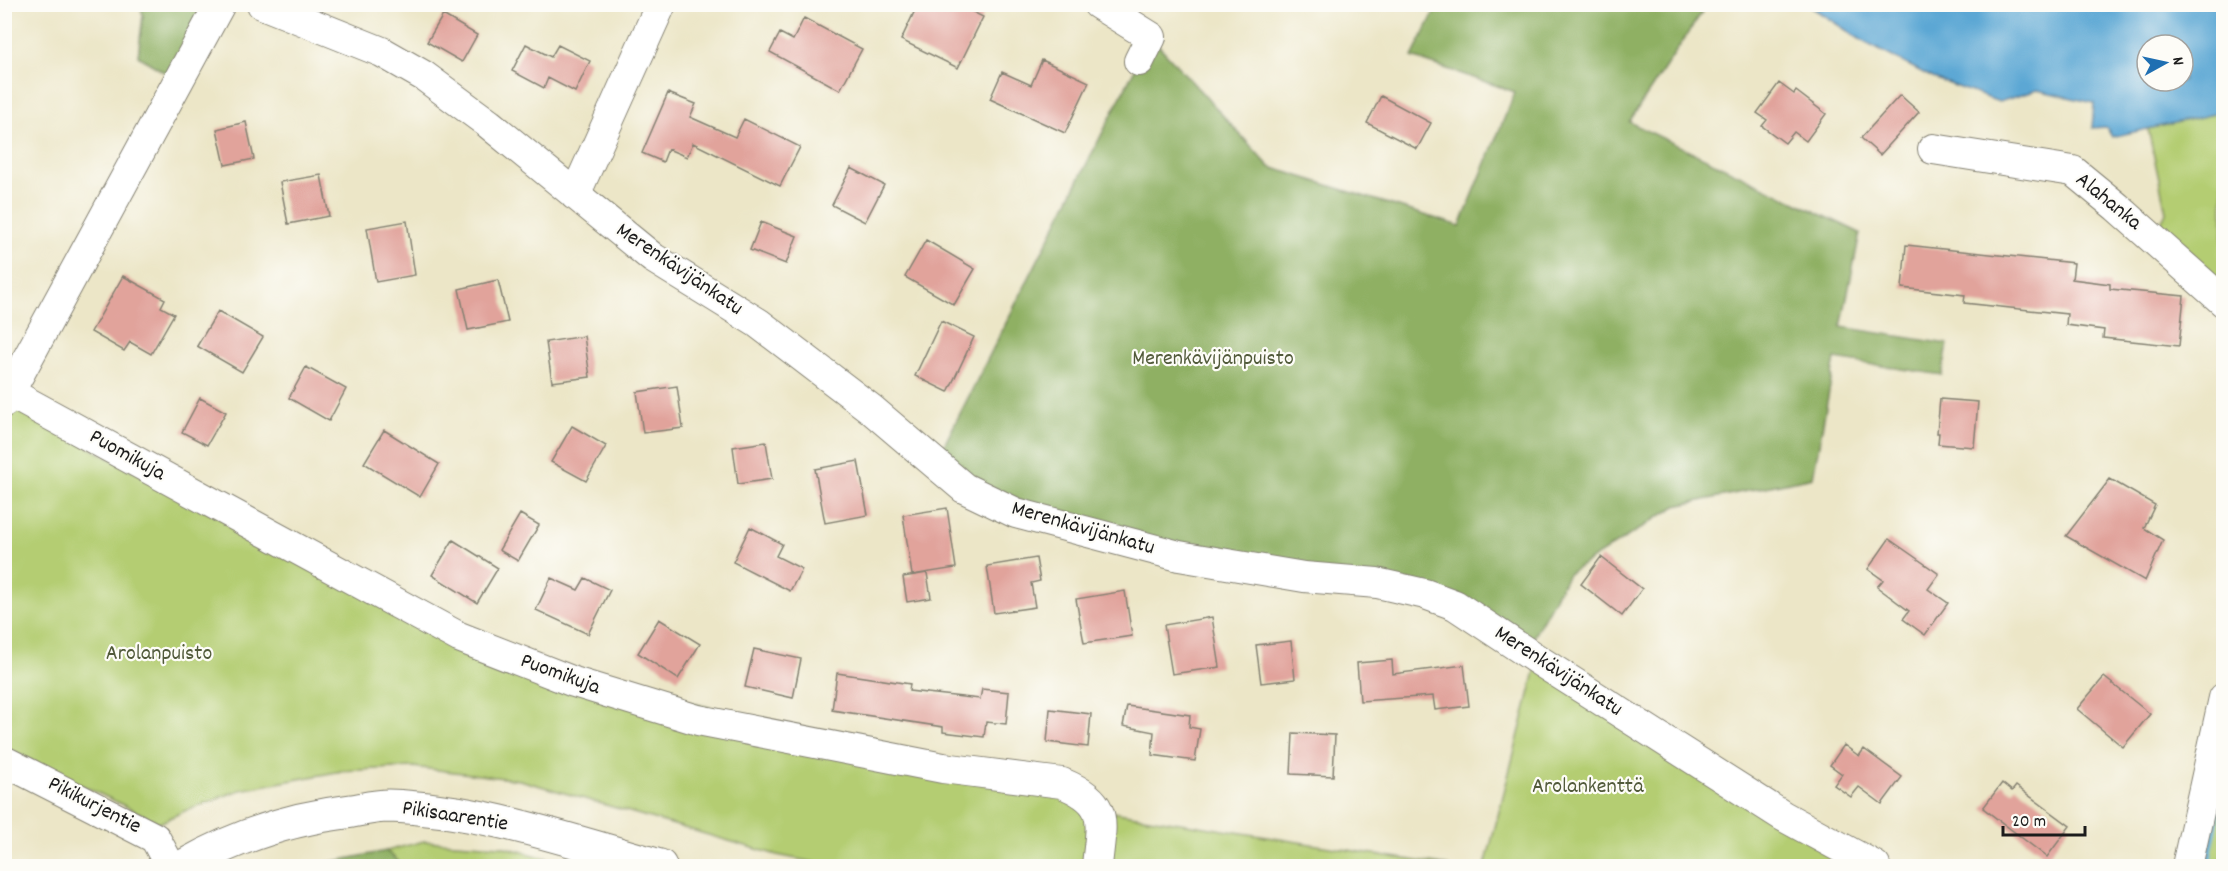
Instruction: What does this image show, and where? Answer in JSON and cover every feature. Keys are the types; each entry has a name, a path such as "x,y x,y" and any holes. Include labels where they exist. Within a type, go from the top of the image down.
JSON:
{"street":[{"path":"7,397 220,4"},
{"name":"Merenkävijänkatu","path":"262,4 382,52 424,76 489,124 653,258 759,323 871,409 964,488 1016,513 1179,556 1304,577 1377,583 1425,594 1455,605 1784,816 1875,867"},
{"path":"575,195 661,4"},
{"path":"1098,4 1145,49"},
{"name":"Alahanka","path":"1933,150 2073,171 2124,213 2223,302"},
{"name":"Puomikuja","path":"7,397 459,637 574,682 698,720 943,768 1062,783 1080,790 1099,810 1101,819 1097,867"},
{"path":"2187,867 2223,698"},
{"name":"Pikikurjentie","path":"4,760 155,838 170,867"},
{"name":"Pikisaarentie","path":"184,867 214,849 280,825 328,814 386,806 479,817 660,867"}],"green space":[{"path":"140,5 205,5 179,81 138,56 143,15"},
{"name":"Merenkävijänpuisto","path":"1438,5 1695,5 1702,12 1629,122 1860,233 1841,327 1948,344 1942,375 1835,359 1813,477 1676,506 1568,574 1525,652 1455,605 1100,537 935,463 1151,37 1270,167 1460,226 1515,92 1412,57"},
{"path":"2223,112 2223,280 2207,280 2157,232 2166,212 2148,129"},
{"name":"Arolanpuisto","path":"18,409 459,646 1032,786 1099,810 1449,866 832,866 777,855 520,780 413,767 342,771 240,790 160,823 5,748 5,420 8,414"},
{"name":"Arolankenttä","path":"1538,660 1875,866 1485,866"},
{"path":"2223,794 2223,866 2205,866"},
{"path":"424,841 501,846 575,866 404,866 386,851"},
{"path":"386,851 404,866 310,866"}],"water":[{"path":"1808,5 2223,5 2223,112 2112,137 2106,127 2092,128 2094,103 2037,90 1999,102 1933,78 1864,42"}],"building":[{"path":"918,4 957,4 983,17 958,68 901,40"},
{"path":"443,15 477,35 462,62 427,42"},
{"path":"804,18 862,49 840,90 770,52 780,33 793,40"},
{"path":"526,44 551,57 558,45 590,61 575,92 548,78 544,88 512,71"},
{"path":"1042,60 1089,82 1065,133 990,99 1002,72 1031,85"},
{"path":"1779,83 1794,94 1796,91 1826,114 1806,141 1794,132 1785,143 1762,126 1767,120 1757,113"},
{"path":"668,93 696,104 690,117 735,137 744,119 800,147 780,186 693,143 687,157 668,149 663,162 642,153"},
{"path":"1900,95 1919,112 1880,155 1861,138"},
{"path":"1381,96 1431,123 1417,149 1367,123"},
{"path":"246,122 254,159 225,165 217,129"},
{"path":"851,168 884,185 865,222 832,205"},
{"path":"321,175 329,216 288,224 280,182"},
{"path":"407,221 415,275 376,282 367,228"},
{"path":"761,222 797,236 786,264 750,250"},
{"path":"926,240 975,269 954,305 905,277"},
{"path":"1906,245 2074,263 2072,279 2110,284 2110,289 2184,296 2179,346 2103,338 2104,330 2066,325 2067,314 1964,303 1965,295 1902,288"},
{"path":"123,276 165,299 161,307 174,314 151,354 130,342 124,351 91,332"},
{"path":"498,280 508,322 468,330 459,289"},
{"path":"218,311 263,337 242,372 197,346"},
{"path":"941,321 974,337 948,392 915,376"},
{"path":"584,336 590,377 552,382 546,342"},
{"path":"306,367 346,389 329,421 289,398"},
{"path":"677,386 683,428 643,433 637,392"},
{"path":"200,398 226,412 207,445 182,432"},
{"path":"1940,399 1978,402 1974,447 1938,444"},
{"path":"572,426 606,446 586,481 551,462"},
{"path":"384,430 439,464 420,497 364,463"},
{"path":"766,442 772,479 738,484 733,447"},
{"path":"858,461 868,515 825,523 815,469"},
{"path":"2110,479 2155,505 2144,528 2163,540 2145,581 2066,536"},
{"path":"947,508 956,568 912,575 903,515"},
{"path":"520,514 539,525 518,561 499,550"},
{"path":"750,527 782,544 776,556 802,569 790,591 733,562"},
{"path":"1889,539 1939,574 1928,589 1948,603 1925,635 1903,619 1909,611 1877,587 1883,580 1868,569"},
{"path":"453,540 498,568 477,603 432,575"},
{"path":"1601,557 1642,589 1622,616 1581,584"},
{"path":"1036,558 1040,581 1031,583 1035,607 994,613 987,566"},
{"path":"927,573 931,598 907,602 903,577"},
{"path":"551,578 578,590 585,578 610,590 588,634 536,610"},
{"path":"1125,591 1132,636 1084,643 1076,599"},
{"path":"1212,617 1220,667 1172,674 1164,625"},
{"path":"659,619 700,644 678,679 638,653"},
{"path":"1291,641 1295,679 1261,683 1256,645"},
{"path":"754,649 801,659 793,698 745,687"},
{"path":"1392,660 1393,674 1464,665 1469,706 1435,710 1433,696 1360,701 1357,663"},
{"path":"837,673 910,684 909,691 980,699 982,689 1009,692 1006,724 986,722 984,737 943,732 943,727 832,710"},
{"path":"2104,677 2150,714 2123,747 2077,709"},
{"path":"1127,706 1190,715 1189,727 1200,729 1195,761 1152,755 1154,732 1123,726"},
{"path":"1050,709 1091,714 1088,747 1047,742"},
{"path":"1293,733 1335,735 1333,776 1291,774"},
{"path":"1844,745 1859,756 1864,749 1902,777 1882,804 1859,787 1851,797 1834,785 1842,774 1830,765"},
{"path":"2002,783 2012,791 2016,786 2070,826 2047,857 1983,808"}],"waterway":[{"path":"2206,866 2224,775"}]}
